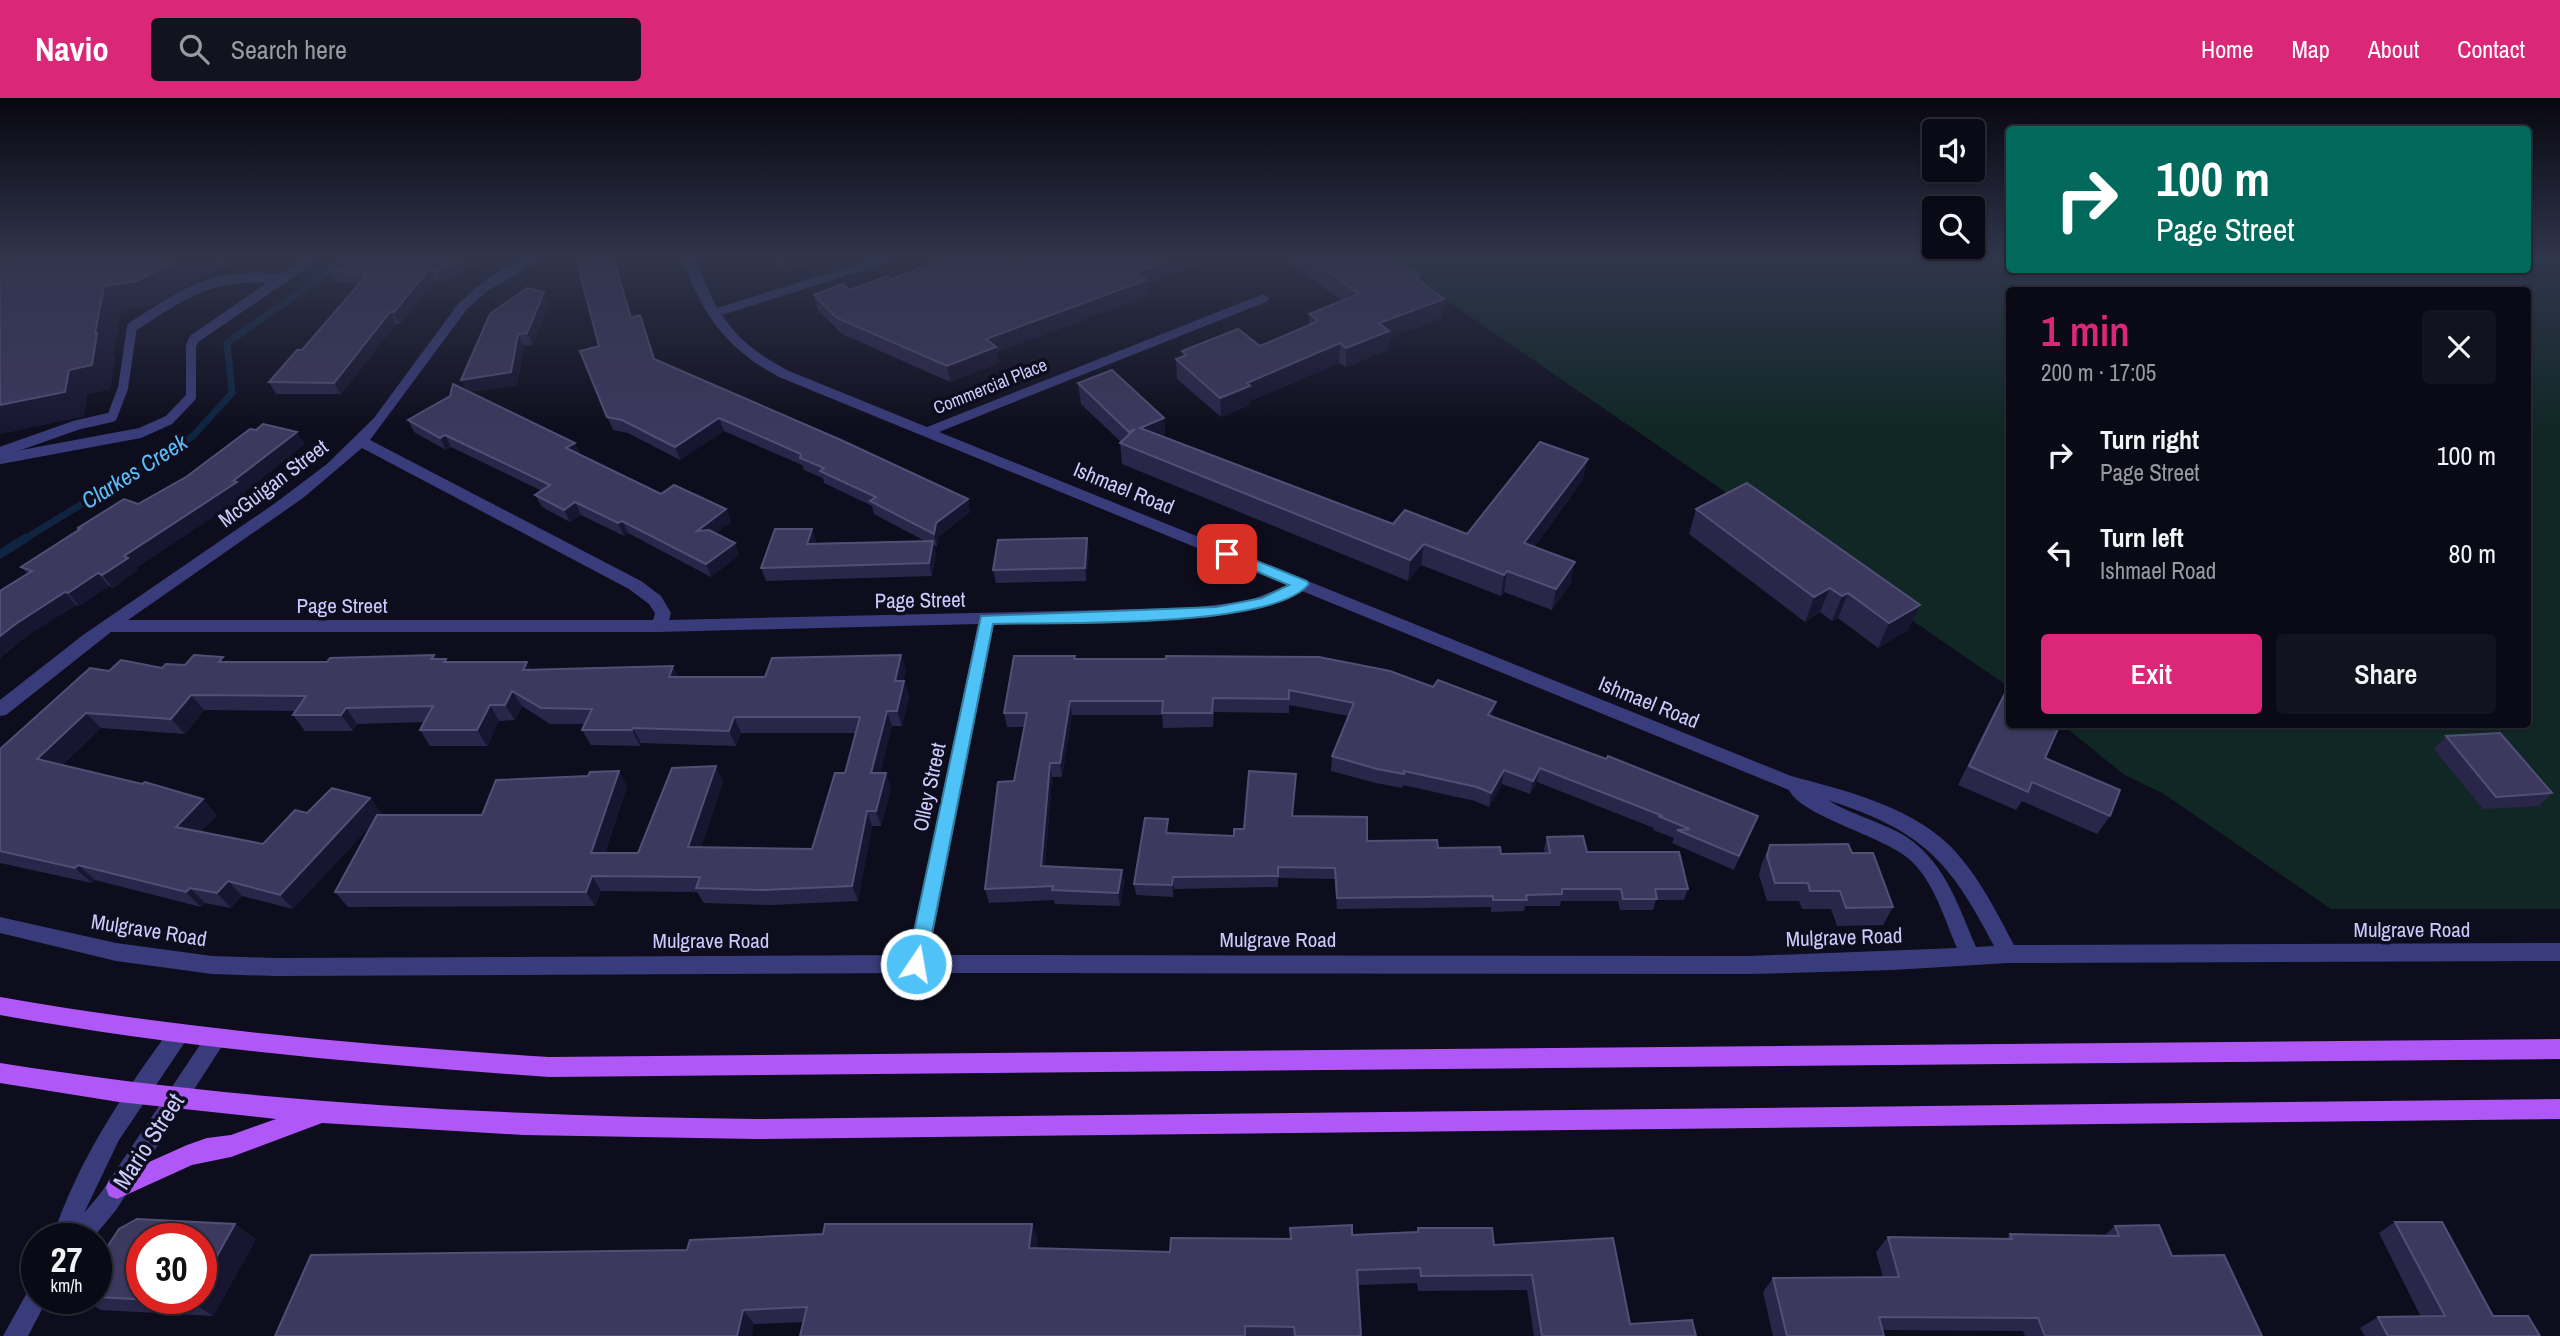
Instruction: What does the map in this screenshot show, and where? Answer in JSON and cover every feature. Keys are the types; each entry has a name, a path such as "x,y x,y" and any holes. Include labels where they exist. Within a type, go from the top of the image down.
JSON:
{"main road":[{"path":"0,1006 215,1040 331,1052 561,1067 2560,1049"},
{"path":"0,1073 176,1099 550,1127 756,1129 2560,1109"},
{"path":"117,1188 187,1156 207,1149 231,1146 325,1112"}],"street":[{"name":"McGuigan Street","path":"0,710 108,626 273,512 334,465 378,422 455,316"},
{"name":"Ishmael Road","path":"714,316 736,344 766,365 1787,782 1833,794 1897,821 1938,847 1953,862 2008,954"},
{"name":"Commercial Place","path":"926,432 1218,316"},
{"path":"360,441 635,585 655,600 663,613 659,626"},
{"name":"Page Street","path":"108,626 659,626 1216,612 1266,603 1302,584"},
{"name":"Olley Street","path":"916,964 987,619"},
{"name":"Ishmael Road","path":"1787,782 1825,808 1892,838 1915,853 1934,874 1969,956"},
{"name":"Mulgrave Road","path":"0,925 116,952 212,965 290,967 916,964 1749,965 2008,954 2560,953"},
{"name":"Mario Street","path":"69,1223 73,1208 108,1136 177,1035"},
{"name":"Mario Street","path":"90,1223 117,1188 215,1040"},
{"path":"15,1336 27,1314"}],"lane":[{"path":"0,452 77,425 112,417 123,388 132,327 150,316"},
{"path":"0,459 130,435 164,423 191,397 191,349 194,339 228,316"}],"green space":[{"path":"1469,316 2006,316 2006,685"},
{"path":"2531,316 2560,316 2560,909 2331,909 2164,794 2123,774 2067,728 2531,728"}],"building":[{"path":"0,316 98,316 92,365 69,370 65,392 0,405"},
{"path":"332,316 387,316 334,383 269,382 297,350 302,350"},
{"path":"489,316 534,316 527,333 518,334 511,372 461,380"},
{"path":"591,316 630,316 631,318 640,316 654,359 841,440 968,499 936,523 934,534 870,501 876,497 820,471 824,468 800,458 801,454 719,418 675,447 622,420 607,417 580,351 599,346"},
{"path":"835,316 1049,316 986,339 996,347 947,366"},
{"path":"1312,316 1399,316 1379,323 1389,331 1346,348 1340,343 1247,383 1250,386 1220,398 1176,359 1187,355 1182,351 1238,329 1260,346 1318,320"},
{"path":"1112,370 1164,418 1140,428 1393,524 1405,510 1467,534 1540,442 1588,459 1524,543 1575,562 1556,589 1507,571 1504,575 1424,544 1410,560 1120,443 1135,429 1129,432 1078,383"},
{"path":"453,384 575,443 566,448 661,494 674,485 726,509 697,531 709,530 735,543 706,564 622,521 618,523 575,502 564,510 535,495 550,485 445,435 440,438 408,420 450,396"},
{"path":"263,424 297,432 233,481 237,482 124,556 128,558 102,575 98,573 68,593 65,592 0,636 0,591 32,571 21,567 124,499 138,504 186,477 250,429 256,430"},
{"path":"1747,483 1920,605 1889,623 1848,593 1842,596 1830,588 1814,597 1696,509"},
{"path":"775,529 812,529 807,544 933,541 929,563 761,568"},
{"path":"1087,538 1085,568 993,570 998,540"},
{"path":"194,655 223,657 219,662 327,662 330,658 434,655 431,659 446,659 444,662 527,662 523,670 673,666 669,677 765,677 772,658 901,655 895,681 904,681 897,711 887,711 871,773 886,773 876,811 867,811 852,886 763,890 696,888 700,877 592,876 586,892 335,892 377,815 482,815 496,780 588,776 590,772 619,771 591,853 638,853 672,768 716,766 688,847 812,849 835,773 845,773 860,717 734,717 729,731 633,728 582,730 592,709 541,708 512,691 505,705 490,705 477,730 420,730 433,706 346,708 341,715 293,715 306,696 191,695 171,719 86,713 37,759 142,784 145,782 203,799 176,827 263,844 295,810 307,813 332,788 370,798 280,895 228,881 217,893 190,888 186,892 78,865 75,868 0,851 0,749 90,668 109,671 121,660 162,668 166,664 185,665"},
{"path":"1014,656 1075,656 1074,659 1166,659 1166,656 1319,657 1390,671 1433,687 1438,680 1496,702 1488,715 1606,759 1608,756 1758,816 1739,856 1677,830 1690,829 1658,816 1663,816 1540,768 1533,781 1504,770 1491,793 1477,787 1404,771 1404,774 1377,769 1332,756 1354,703 1289,690 1289,699 1213,698 1212,713 1162,713 1163,701 1070,701 1060,763 1050,763 1041,866 1122,870 1118,893 1052,890 1053,886 985,889 998,782 1014,781 1027,713 1004,713"},
{"path":"2006,691 2006,728 2058,728 2045,758 2120,790 2110,816 2032,782 2028,792 1969,766"},
{"path":"2500,733 2552,793 2496,797 2446,736"},
{"path":"1249,771 1296,774 1292,816 1367,817 1367,841 1437,840 1438,848 1500,847 1501,854 1550,853 1547,837 1583,836 1587,852 1679,852 1688,889 1655,889 1657,899 1623,899 1621,889 1562,889 1562,894 1526,895 1527,900 1493,900 1493,896 1337,898 1335,868 1278,867 1278,876 1173,877 1172,885 1134,884 1145,818 1168,819 1166,833 1234,836 1234,829 1244,829"},
{"path":"1848,844 1852,853 1873,853 1893,907 1846,908 1840,891 1810,891 1808,883 1775,883 1767,856 1770,845"},
{"path":"137,1219 215,1223 130,1223"},
{"path":"2395,1222 2442,1222 2493,1316 2528,1316 2540,1336 2388,1336 2378,1317 2445,1316"},
{"path":"217,1223 235,1224 217,1256"},
{"path":"825,1224 1032,1224 1029,1248 1170,1252 1171,1238 1291,1239 1290,1228 1352,1225 1352,1235 1418,1232 1418,1228 1492,1228 1494,1245 1613,1238 1630,1324 1692,1320 1696,1336 1542,1336 1532,1275 1421,1276 1420,1268 1357,1270 1361,1336 1295,1336 1294,1327 1245,1326 1245,1336 800,1336 807,1307 743,1310 737,1336 275,1336 311,1255 687,1250 690,1240 823,1234"},
{"path":"126,1225 126,1299 112,1298 112,1240 119,1229"},
{"path":"2159,1225 2172,1256 2224,1255 2262,1336 2045,1336 2038,1318 1879,1317 1884,1336 1787,1336 1773,1278 1899,1277 1888,1237 2012,1239 2010,1234 2119,1236 2115,1226"}],"waterway":[{"name":"Clarkes Creek","path":"23,540 193,436 232,393 227,343 266,316"},
{"name":"Clarkes Creek","path":"0,554 26,538"}],"route":[{"path":"916,964 987,619 1216,612 1266,603 1302,584 1227,554"}]}
